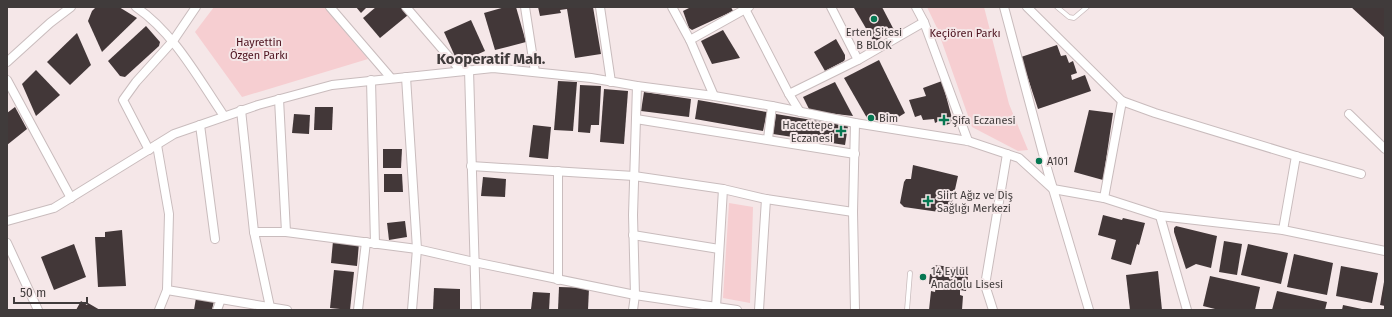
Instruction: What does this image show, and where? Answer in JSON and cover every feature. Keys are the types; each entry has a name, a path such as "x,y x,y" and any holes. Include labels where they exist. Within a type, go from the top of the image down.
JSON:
{"street":[{"path":"7,62 50,23 71,7"},
{"path":"136,7 146,13 173,41 224,116"},
{"path":"149,150 123,100 136,82 173,41 196,7"},
{"path":"330,7 391,78"},
{"path":"406,7 465,71 471,166 476,310"},
{"path":"525,7 535,72"},
{"path":"600,7 611,82"},
{"path":"672,7 690,40 714,96"},
{"path":"831,7 858,60"},
{"path":"916,7 924,22 968,141"},
{"path":"1004,7 1053,189 1089,310"},
{"path":"1027,7 1122,101 1155,113 1361,174"},
{"path":"690,40 746,8 789,94 800,112"},
{"path":"789,94 858,60 924,22"},
{"path":"7,221 54,208 174,134 241,110 332,85 493,68 535,72 714,96 855,123 968,141 1019,158 1053,189 1104,198 1160,216 1283,230 1385,251"},
{"path":"406,77 417,249 412,310"},
{"path":"7,80 71,198"},
{"path":"371,80 375,244"},
{"path":"633,310 635,295 633,235 637,86"},
{"path":"279,99 286,232"},
{"path":"1104,198 1122,101"},
{"path":"768,139 772,106"},
{"path":"241,110 254,232 270,309"},
{"path":"1349,114 1385,149"},
{"path":"636,119 855,154"},
{"path":"855,123 853,212 855,310"},
{"path":"200,125 215,239"},
{"path":"157,145 169,214 167,290 158,310"},
{"path":"993,310 985,285 1007,154"},
{"path":"1283,230 1296,156"},
{"path":"471,166 634,176 723,189 766,199 853,212"},
{"path":"558,171 558,280"},
{"path":"716,307 723,189"},
{"path":"759,310 766,199"},
{"path":"1160,216 1187,310"},
{"path":"254,232 286,232 417,249 558,280 635,295 737,310"},
{"path":"633,235 719,249"},
{"path":"358,310 366,242"},
{"path":"7,243 38,310"},
{"path":"167,290 270,309 287,310"},
{"path":"217,310 221,299"}],"lane":[{"path":"1057,7 1069,17 1074,18 1087,7"},
{"path":"907,310 910,272"}],"green space":[{"name":"Hayrettin Özgen Parkı","path":"214,7 324,7 368,59 242,97 195,32"},
{"name":"Keçiören Parkı","path":"927,7 984,7 1009,104 1028,150 1018,151 972,127 937,28"},
{"path":"729,203 753,207 750,303 723,298"}],"building":[{"path":"96,7 119,7 137,18 102,52 88,21 92,11"},
{"path":"356,7 367,7 361,13"},
{"path":"376,7 401,7 408,15 380,38 363,18"},
{"path":"505,7 516,7 526,42 495,50 484,13"},
{"path":"538,7 593,7 601,54 575,58 567,9 560,10 561,13 540,16"},
{"path":"691,7 731,7 733,11 692,30 689,28 683,11"},
{"name":"Erten Sitesi B BLOK","path":"882,7 894,30 874,42 854,8"},
{"path":"1351,7 1385,7 1385,38"},
{"path":"471,20 485,51 458,63 444,32"},
{"path":"146,26 160,42 159,46 125,77 120,76 108,61"},
{"path":"723,30 740,58 712,64 701,41"},
{"path":"77,33 91,65 70,85 47,62"},
{"path":"836,39 845,55 845,59 844,61 825,71 814,52"},
{"path":"1057,45 1061,56 1066,55 1069,63 1073,61 1077,73 1071,75 1072,80 1085,75 1091,91 1038,109 1021,57"},
{"path":"879,60 905,113 892,121 886,122 867,118 844,78"},
{"path":"36,70 60,95 36,116 22,84"},
{"path":"558,81 577,82 573,131 554,130"},
{"path":"942,81 953,122 944,126 941,120 935,123 934,119 923,120 921,115 915,117 909,100 926,96 923,88"},
{"path":"835,82 853,116 810,111 803,97"},
{"path":"580,85 601,86 599,125 591,125 590,133 578,132"},
{"path":"604,89 628,91 624,144 600,142"},
{"path":"644,92 691,99 689,117 641,111"},
{"path":"698,100 767,112 763,131 695,119"},
{"path":"15,107 27,129 7,145 7,113"},
{"path":"315,107 333,107 332,130 314,130"},
{"path":"1089,110 1113,113 1103,180 1074,172"},
{"path":"294,114 310,115 309,134 292,133"},
{"path":"776,114 848,126 845,145 773,134"},
{"path":"533,125 551,127 548,159 529,157"},
{"path":"383,149 402,149 401,168 383,168"},
{"path":"913,165 958,176 952,203 955,203 953,214 904,207 900,203 904,182 906,179 911,179"},
{"path":"384,174 402,174 403,192 384,192"},
{"path":"483,177 506,179 505,197 481,196"},
{"path":"1103,215 1122,220 1123,218 1145,223 1139,245 1137,244 1131,265 1111,259 1116,240 1098,235"},
{"path":"405,221 407,237 389,240 387,223"},
{"path":"1176,226 1217,236 1211,268 1196,264 1186,269 1174,232 1174,228"},
{"path":"122,230 126,286 98,287 95,237 105,237 105,232"},
{"path":"333,241 359,243 357,266 331,263"},
{"path":"1224,241 1242,244 1237,275 1219,272"},
{"path":"74,244 86,277 54,290 41,257"},
{"path":"1248,244 1288,253 1281,284 1241,275"},
{"path":"1294,254 1333,263 1327,295 1287,287"},
{"path":"934,265 969,269 966,291 960,290 960,295 963,296 962,310 929,310 931,291 935,292 936,285 929,284 930,274 934,275"},
{"path":"1341,266 1378,273 1372,303 1336,296"},
{"path":"334,270 354,272 350,310 330,308"},
{"path":"1158,271 1162,310 1130,310 1126,275"},
{"path":"1210,276 1260,287 1255,310 1219,310 1203,306"},
{"path":"1384,282 1385,283 1385,306 1380,305"},
{"path":"559,287 589,288 588,310 558,310"},
{"path":"434,288 460,289 460,310 433,310"},
{"path":"1277,291 1327,302 1325,310 1272,310"},
{"path":"533,292 550,293 549,310 531,309"},
{"path":"196,298 214,301 212,310 194,310"},
{"path":"81,301 87,305 88,303 100,310 76,310"},
{"path":"1343,305 1362,309 1362,310 1342,310"}],"place":[{"name":"Erten Sitesi B BLOK","path":"874,19"},
{"name":"Bim","path":"871,118"},
{"name":"Şifa Eczanesi","path":"944,120"},
{"name":"Hacettepe Eczanesi","path":"841,131"},
{"name":"A101","path":"1039,161"},
{"name":"Siirt Ağız ve Diş Sağlığı Merkezi","path":"928,201"},
{"name":"14 Eylül Anadolu Lisesi","path":"923,277"}],"district":[{"name":"Kooperatif Mah.","path":"491,59"}]}
